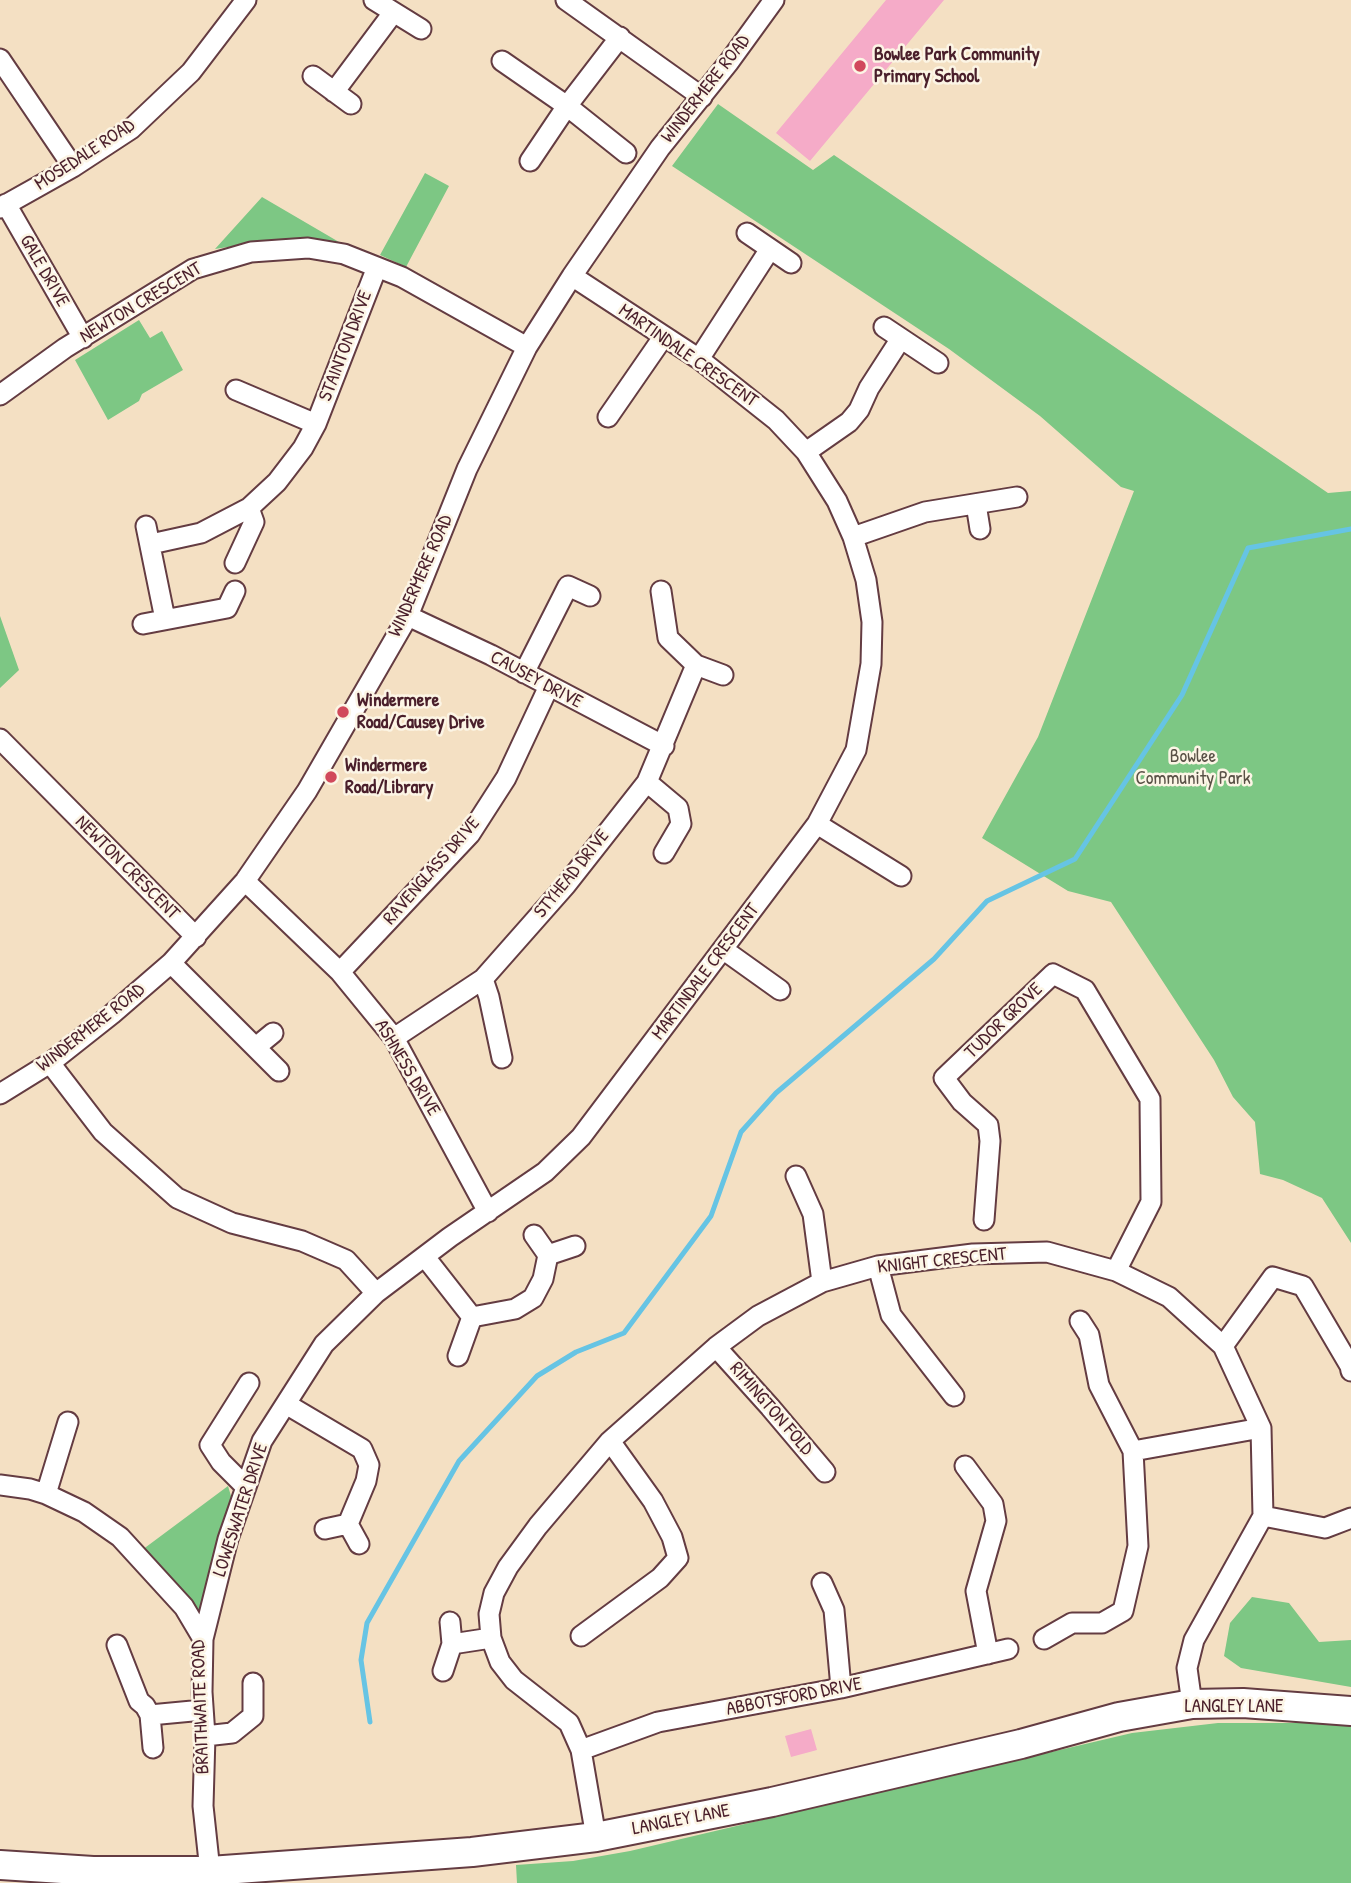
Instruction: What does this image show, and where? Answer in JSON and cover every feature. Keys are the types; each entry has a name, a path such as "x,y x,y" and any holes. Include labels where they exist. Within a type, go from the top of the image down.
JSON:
{"street":[{"name":"MOSEDALE ROAD","path":"3,206 73,167 131,129 181,82 246,0"},
{"path":"374,0 421,29"},
{"path":"566,0 702,97"},
{"name":"WINDERMERE ROAD","path":"0,1094 50,1063 171,963 245,881 307,791 408,616 467,469 527,347 660,148 702,97 774,0"},
{"path":"334,92 393,13"},
{"path":"530,161 567,106 620,37"},
{"path":"0,60 73,167"},
{"path":"502,61 567,106 626,153"},
{"path":"313,76 351,104"},
{"name":"GALE DRIVE","path":"3,206 83,338"},
{"path":"747,233 791,263"},
{"name":"NEWTON CRESCENT","path":"0,395 192,268 251,252 308,248 344,254 408,280 527,347"},
{"path":"699,359 770,249"},
{"name":"STAINTON DRIVE","path":"165,619 148,535 201,533 248,508 277,482 303,448 316,424 377,267"},
{"name":"MARTINDALE CRESCENT","path":"376,1293 450,1237 544,1172 581,1137 817,824 856,751 871,664 870,612 866,580 853,537 837,501 806,452 776,420 699,359 572,276"},
{"path":"884,327 937,363"},
{"path":"608,417 664,336"},
{"path":"806,452 849,422 859,410 869,388 900,340"},
{"name":"STAINTON DRIVE","path":"236,390 316,424"},
{"path":"853,537 925,512 1017,496"},
{"path":"976,504 980,529"},
{"path":"235,564 254,522 248,508"},
{"path":"524,673 568,586 590,596"},
{"path":"143,624 227,608 235,591"},
{"path":"661,592 668,638 696,665 723,675"},
{"name":"CAUSEY DRIVE","path":"408,616 664,746"},
{"name":"STYHEAD DRIVE","path":"394,1038 483,979 566,884 647,782 696,665"},
{"name":"RAVENGLASS DRIVE","path":"340,972 470,834 506,778 549,686"},
{"name":"NEWTON CRESCENT","path":"0,739 196,937"},
{"path":"647,782 678,808 681,824 664,853"},
{"path":"817,824 874,870 901,876"},
{"name":"ASHNESS DRIVE","path":"245,881 340,972 394,1038 488,1212"},
{"path":"724,950 749,980 780,990"},
{"path":"171,963 279,1072"},
{"name":"TUDOR GROVE","path":"984,1220 988,1125 962,1102 944,1078 1053,974 1086,990 1150,1099 1152,1202 1116,1270"},
{"path":"483,979 502,1058"},
{"path":"256,1047 273,1033"},
{"path":"50,1063 103,1132 177,1198 232,1223 302,1241 346,1260 376,1293"},
{"path":"796,1176 813,1214 822,1282"},
{"path":"472,1317 514,1309 533,1298 543,1279 548,1255 534,1234"},
{"path":"548,1255 575,1246"},
{"name":"KNIGHT CRESCENT","path":"596,1837 581,1750 569,1723 514,1680 500,1662 491,1638 489,1614 494,1592 508,1567 538,1526 610,1441 716,1347 758,1316 822,1282 878,1266 973,1254 1047,1252 1116,1270 1169,1297 1223,1346 1261,1428 1263,1516"},
{"path":"425,1257 472,1317"},
{"path":"878,1266 891,1315 954,1396"},
{"path":"1223,1346 1273,1277 1303,1286 1351,1371"},
{"name":"LOWESWATER DRIVE","path":"202,1639 228,1539 262,1441 324,1344 376,1293"},
{"path":"458,1356 472,1317"},
{"path":"1044,1639 1072,1623 1102,1623 1123,1611 1138,1546 1133,1451 1100,1385 1089,1335 1080,1321"},
{"name":"RIMINGTON FOLD","path":"716,1347 825,1472"},
{"path":"246,1487 221,1462 210,1445 249,1383"},
{"path":"286,1404 362,1450 369,1465 366,1481 348,1524"},
{"path":"46,1494 68,1422"},
{"path":"1133,1451 1261,1428"},
{"path":"581,1636 660,1578 678,1558 672,1536 653,1501 610,1441"},
{"path":"965,1466 993,1504 996,1521 976,1591 988,1654"},
{"name":"BRAITHWAITE ROAD","path":"0,1485 46,1494 84,1513 120,1536 184,1607 202,1639 204,1806 210,1871"},
{"path":"1192,1704 1186,1668 1194,1640 1263,1516 1325,1528 1351,1518"},
{"path":"325,1529 348,1524"},
{"path":"348,1524 359,1544"},
{"path":"822,1583 834,1610 841,1688"},
{"path":"443,1671 452,1644 450,1622"},
{"path":"452,1644 491,1638"},
{"path":"117,1645 139,1701 150,1715 153,1748"},
{"name":"ABBOTSFORD DRIVE","path":"581,1750 658,1722 841,1688 1008,1648"},
{"path":"205,1736 232,1733 253,1716 253,1683"},
{"name":"LANGLEY LANE","path":"0,1865 93,1877 472,1852 596,1837 772,1802 1021,1744 1119,1717 1192,1704 1243,1703 1351,1711"},
{"path":"150,1715 203,1710"}],"green space":[{"name":"Bowlee Community Park","path":"718,104 813,170 834,155 1328,493 1351,491 1351,1243 1322,1198 1283,1180 1260,1174 1255,1122 1233,1097 1214,1060 1111,902 1068,891 982,838 1038,737 1134,491 1121,487 1040,416 949,349 672,166"},
{"path":"425,173 449,186 406,267 380,255"},
{"path":"262,197 339,242 273,240 215,249"},
{"path":"139,320 150,338 162,331 183,370 142,394 139,401 108,420 75,360"},
{"path":"0,616 19,670 0,688"},
{"path":"228,1486 234,1506 205,1610 195,1617 142,1550"},
{"path":"1252,1597 1289,1603 1319,1642 1351,1640 1351,1687 1241,1668 1224,1656 1230,1623"},
{"path":"1218,1723 1312,1723 1351,1726 1351,1883 517,1883 516,1865 573,1861 630,1851 1132,1733"}],"building":[{"name":"Bowlee Park Community Primary School","path":"886,0 944,0 810,161 776,133"},
{"path":"811,1729 817,1750 791,1757 785,1736"}],"waterway":[{"path":"370,1722 361,1660 367,1623 459,1461 537,1376 576,1352 624,1333 711,1216 741,1132 776,1093 934,959 987,901 1075,859 1182,695 1248,548 1351,529"}],"place":[{"name":"Bowlee Park Community Primary School","path":"860,66"},
{"name":"Windermere Road/Causey Drive","path":"343,712"},
{"name":"Windermere Road/Library","path":"331,777"}]}
